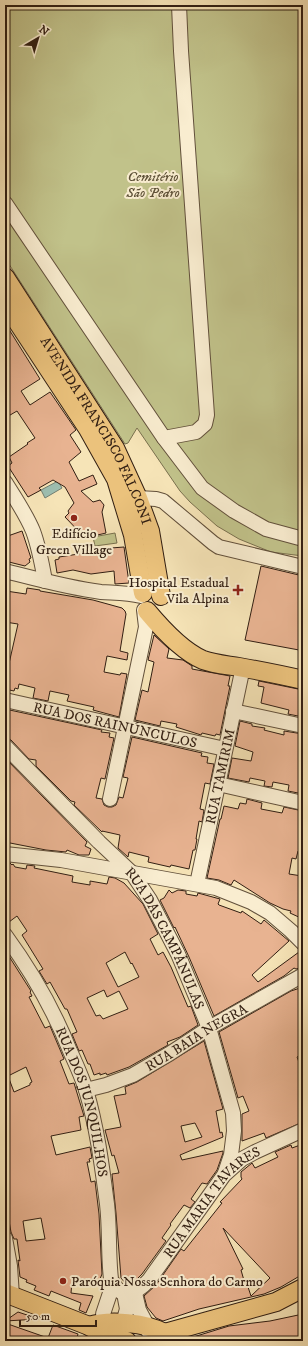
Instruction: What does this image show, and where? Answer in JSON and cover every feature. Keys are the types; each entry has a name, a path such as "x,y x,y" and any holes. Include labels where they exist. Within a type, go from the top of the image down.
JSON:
{"main road":[{"name":"AVENIDA FRANCISCO FALCONI","path":"5,277 115,448 138,498 150,531 148,602"},
{"name":"AVENIDA FRANCISCO FALCONI","path":"5,303 88,429 116,479 133,535 148,602 166,619 175,631 234,666"},
{"path":"234,666 303,680"},
{"path":"8,1295 89,1326 101,1333 121,1336 127,1332 163,1336 276,1302 303,1288"}],"street":[{"path":"164,438 196,432 205,424 207,414 179,5"},
{"path":"5,203 164,438 202,488 234,511 266,529 303,539"},
{"path":"5,482 19,503 33,531 41,558 44,581"},
{"path":"138,498 163,501 213,543 219,546 303,567"},
{"path":"5,571 44,581 102,592 128,593 148,602 146,627 124,726 110,799"},
{"name":"RUA TAMIRIM","path":"197,884 234,711 234,666"},
{"name":"RUA DOS RAINÚNCULOS","path":"5,700 225,749"},
{"path":"234,711 303,726"},
{"name":"RUA DAS CAMPÂNULAS","path":"5,746 99,842 132,873 150,900 178,954 209,1028 233,1113 234,1131 231,1155 224,1175"},
{"path":"218,784 303,803"},
{"path":"5,854 61,860 216,888 251,902 270,914 303,943"},
{"name":"RUA DOS JUNQUILHOS","path":"5,935 33,976 58,1020 86,1090 92,1114 105,1187 110,1268 113,1284"},
{"name":"RUA BAIA NEGRA","path":"86,1090 106,1085 133,1075 209,1028 303,975"},
{"name":"RUA MARIA TAVARES","path":"130,1293 141,1288 149,1280 224,1175 242,1159 303,1130"},
{"path":"5,1238 10,1266 8,1295"},
{"path":"103,1314 113,1284 130,1293 140,1314 163,1336"},
{"path":"121,1336 130,1293"}],"green space":[{"name":"Cemitério São Pedro","path":"5,5 303,5 303,556 271,552 239,539 217,526 180,491 137,428 128,443 125,444 5,258"},
{"path":"115,533 117,543 95,546 93,537"}],"shaded area":[{"path":"58,481 62,488 45,498 41,490"}],"building":[{"path":"5,323 40,379 21,391 30,405 50,392 76,430 70,435 81,452 69,462 79,481 93,475 97,484 81,491 93,502 100,500 104,505 102,512 106,533 85,538 65,517 69,513 68,511 74,503 65,487 53,480 39,488 41,490 28,497 8,466 12,463 9,457 35,438 17,411 5,418"},
{"path":"22,531 31,558 29,559 30,562 25,566 5,561 5,537"},
{"path":"124,547 129,583 115,584 114,571 91,574 73,570 57,573 55,560 59,559 59,557"},
{"path":"261,566 303,576 303,650 245,640"},
{"path":"27,588 93,600 122,608 125,611 126,614 120,651 128,653 127,660 107,656 104,672 120,675 121,673 127,674 119,717 93,710 94,707 67,701 69,695 50,691 48,701 33,698 35,688 19,684 18,689 15,688 14,691 5,689 5,667 8,668 18,624 5,622 6,591 26,594"},
{"path":"154,635 169,649 167,658 183,660 192,666 192,669 230,676 228,686 230,686 220,735 216,734 215,736 202,733 201,735 176,727 177,724 161,721 160,726 135,720 142,690 148,692 154,662 148,660"},
{"path":"259,681 303,690 303,717 288,714 289,710 261,703 264,687 258,686"},
{"path":"5,709 110,733 109,737 114,738 105,779 101,778 96,798 102,799 104,805 108,807 116,805 119,797 123,798 128,778 123,777 132,737 202,753 201,756 208,757 207,763 214,764 210,784 205,783 200,809 204,810 202,822 199,821 195,850 193,850 189,869 171,865 170,867 148,862 149,857 129,852 128,857 118,848 120,835 102,832 74,805 75,802 71,801 36,766 36,760 29,759 11,740 5,738"},
{"path":"240,721 252,724 252,726 265,728 264,730 284,735 284,731 303,734 303,794 288,791 289,785 273,782 272,787 264,786 265,781 250,778 249,782 228,778 232,758 251,761 253,752 235,746"},
{"path":"5,758 87,842 85,846 91,849 89,855 79,855 67,850 66,852 46,850 5,842"},
{"path":"247,799 262,803 261,809 282,813 284,807 303,811 303,852 298,851 296,859 292,858 289,874 302,876 301,879 303,879 303,919 290,913 291,911 270,903 234,880 231,885 219,880 207,878 224,806 238,809 240,803 246,804"},
{"path":"5,863 10,863 15,867 26,869 27,865 35,866 34,868 73,876 72,882 90,885 90,881 107,884 109,877 115,878 124,883 143,904 158,934 150,939 158,955 163,952 188,1007 191,1006 198,1025 180,1037 167,1042 168,1045 129,1067 107,1075 106,1073 100,1075 100,1073 94,1075 82,1050 79,1051 72,1034 77,1032 67,1009 65,1009 50,982 47,984 39,971 43,969 22,935 27,931 17,916 5,925","holes":["125,952 139,977 118,987 106,963","104,990 107,997 119,991 128,1009 103,1019 100,1015 96,1016 87,998"]},
{"path":"169,890 172,893 178,890 186,891 186,894 197,896 198,893 220,899 219,905 241,913 242,911 261,924 264,920 289,941 252,975 258,982 299,952 303,956 303,967 296,969 294,968 284,976 214,1016 189,957 160,900 164,898"},
{"path":"5,950 31,991 32,996 29,997 45,1028 50,1026 64,1059 60,1061 69,1084 74,1083 84,1116 79,1117 81,1130 51,1136 56,1155 90,1147 92,1158 89,1159 90,1162 87,1162 91,1182 95,1181 99,1214 102,1274 98,1284 72,1282 71,1293 93,1296 86,1313 79,1310 81,1303 51,1291 49,1296 34,1290 36,1286 26,1282 27,1280 20,1277 18,1260 20,1261 17,1239 14,1239 11,1232 7,1210 5,1210 5,1002 8,1000 5,996","holes":["26,1067 32,1082 30,1085 14,1092 8,1076","41,1218 45,1239 26,1241 23,1221"]},
{"path":"303,987 303,1053 297,1057 303,1073 303,1122 266,1138 264,1133 242,1141 242,1114 249,1111 243,1096 238,1098 219,1032 291,991"},
{"path":"204,1041 223,1109 216,1111 220,1133 222,1132 223,1137 180,1155 182,1160 223,1151 223,1153 217,1170 207,1184 202,1183 191,1199 195,1202 190,1208 184,1205 162,1238 166,1241 142,1274 134,1282 127,1285 121,1278 112,1174 119,1173 114,1155 112,1156 105,1130 121,1127 114,1096 126,1094 125,1087 137,1082","holes":["195,1123 202,1137 185,1142 181,1126"]},
{"path":"303,1144 303,1274 281,1287 264,1294 199,1309 163,1321 156,1318 147,1307 144,1296 156,1285 181,1249 184,1251 222,1203 220,1202 242,1179 241,1172 252,1163 255,1168 278,1157 275,1152 291,1145 292,1148","holes":["223,1228 270,1278 251,1296 247,1284 245,1284 241,1270 243,1269"]},
{"path":"18,1312 39,1319 5,1321"},
{"path":"303,1314 303,1341 190,1341 190,1338 229,1326 270,1321"},
{"path":"5,1323 48,1338 53,1325 78,1334 76,1341 5,1341"}],"place":[{"name":"Edifício Green Village","path":"74,518"},
{"name":"Hospital Estadual Vila Alpina","path":"238,590"},
{"name":"Paróquia Nossa Senhora do Carmo","path":"63,1281"}]}
